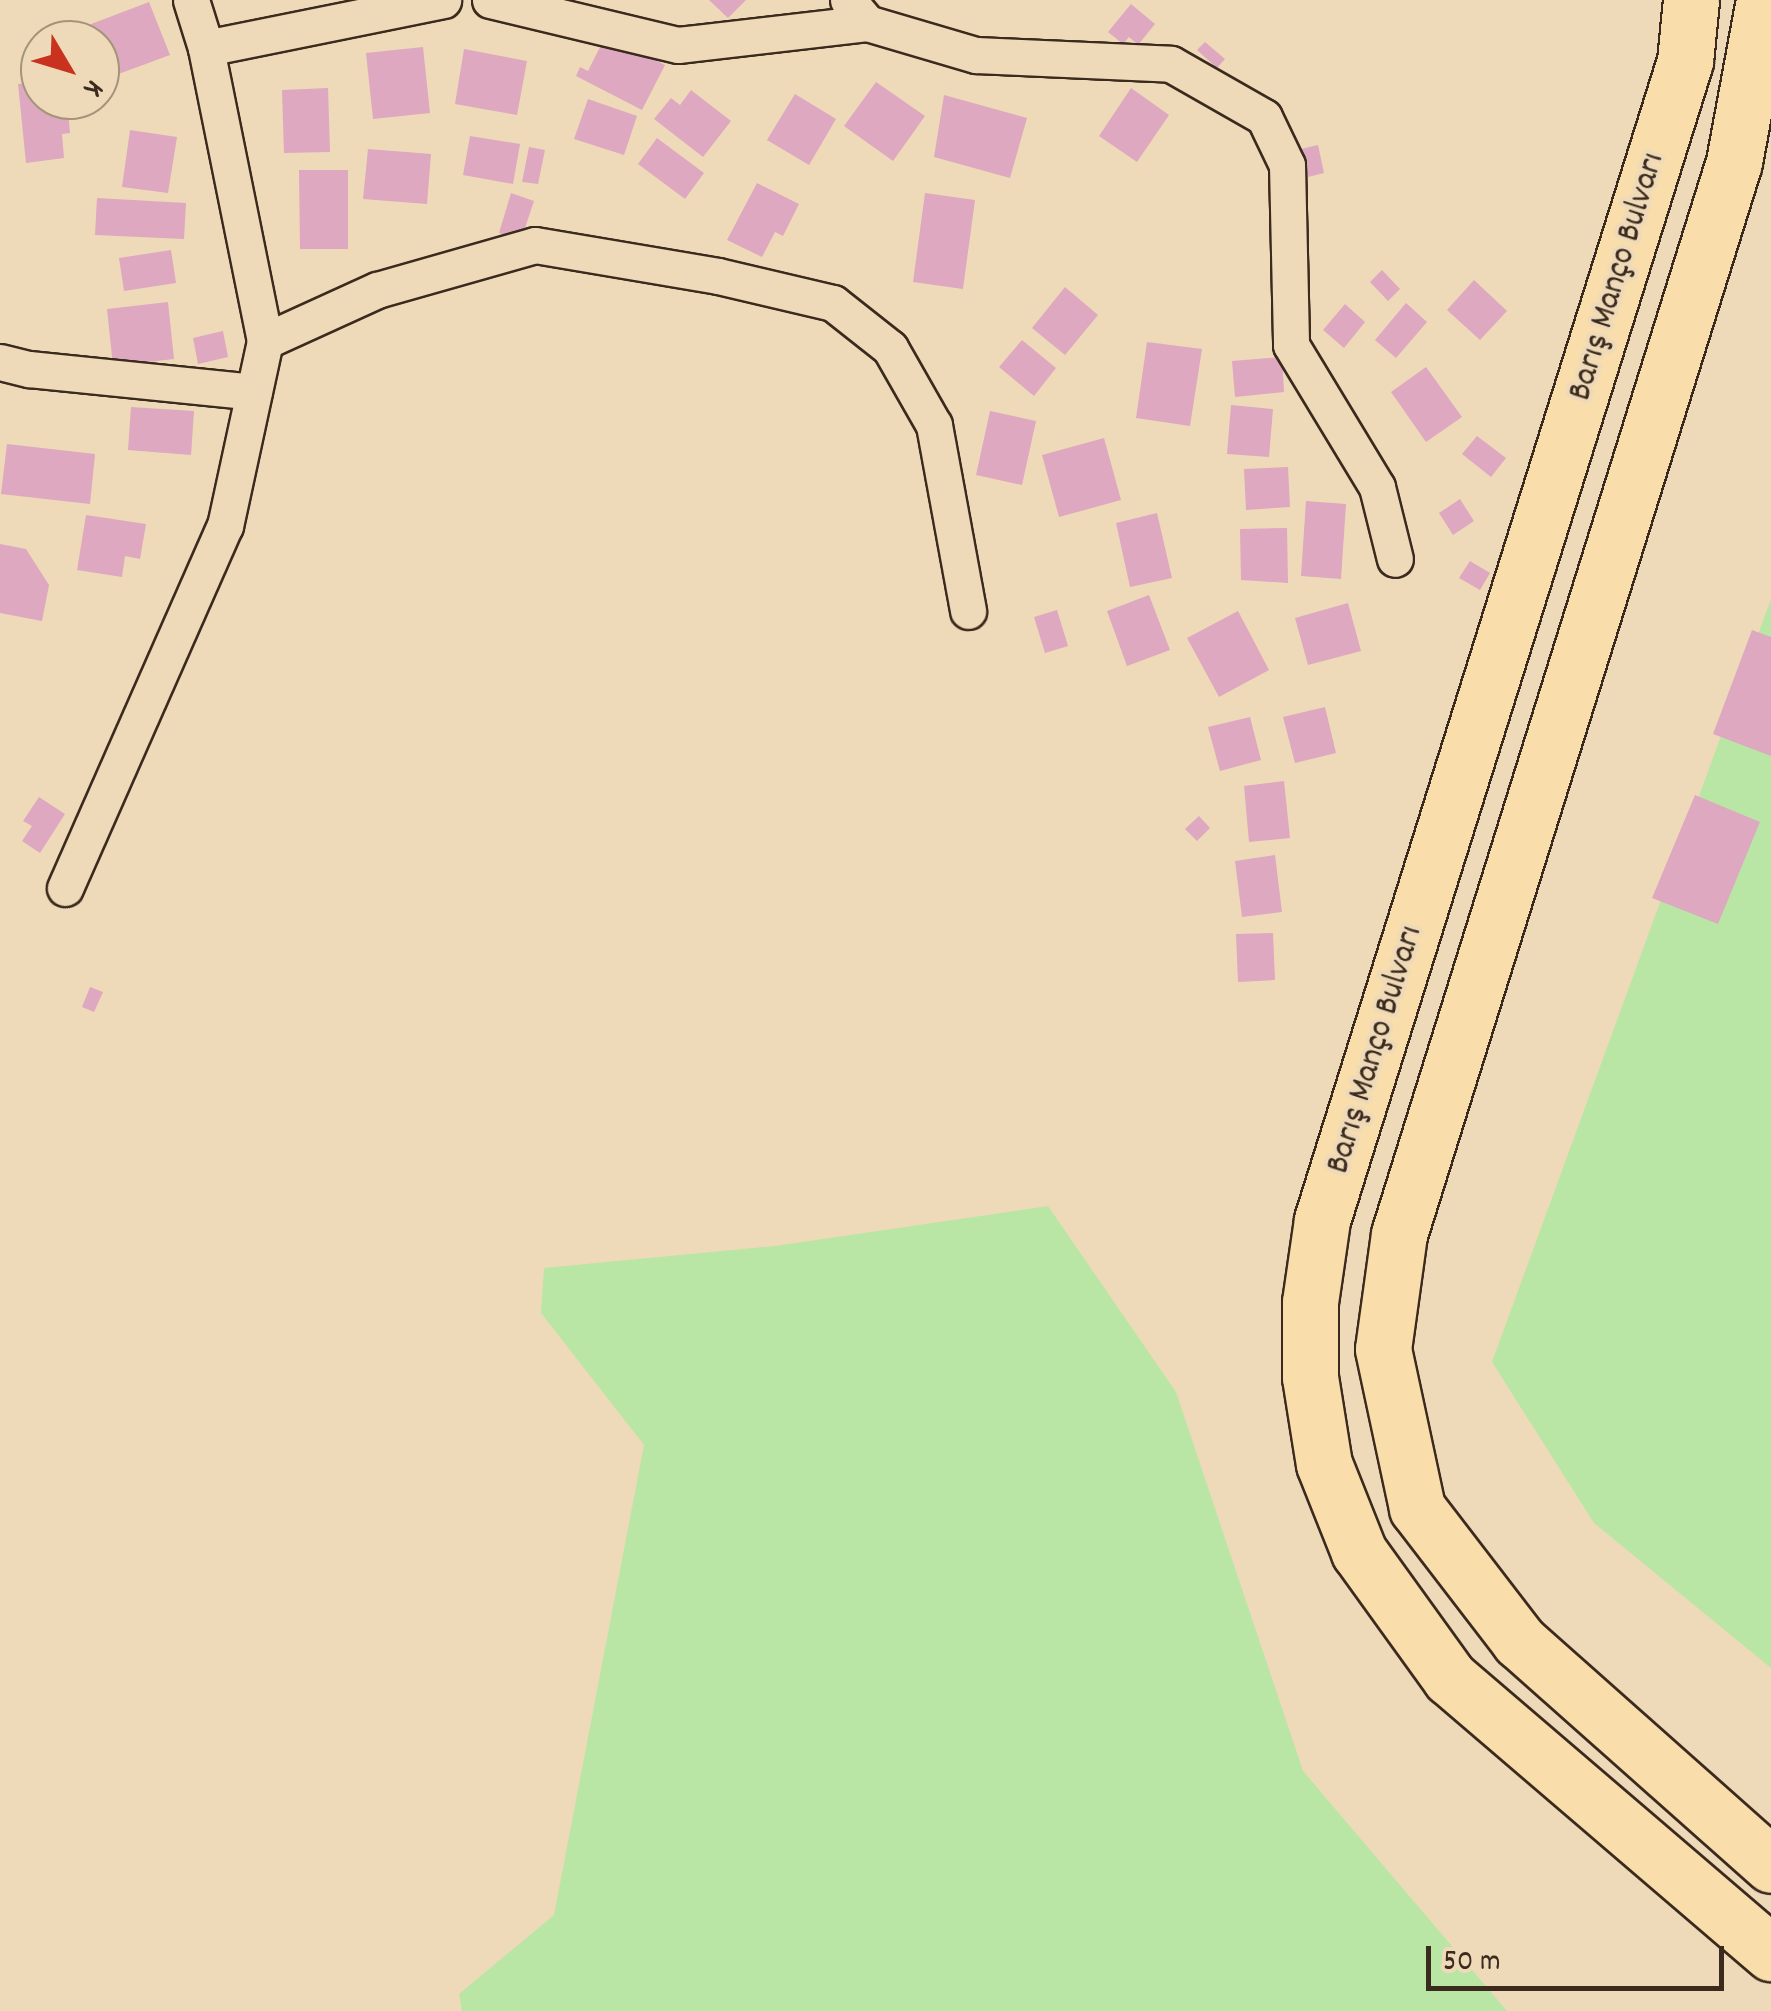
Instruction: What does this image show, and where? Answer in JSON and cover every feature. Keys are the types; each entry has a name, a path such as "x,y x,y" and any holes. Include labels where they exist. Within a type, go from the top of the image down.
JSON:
{"main road":[{"name":"Barış Manço Bulvarı","path":"1691,0 1685,62 1322,1220 1310,1302 1310,1377 1324,1464 1359,1552 1438,1662 1771,1953"},
{"path":"1764,0 1734,162 1399,1234 1383,1348 1417,1508 1520,1641 1771,1864"}],"street":[{"path":"65,888 225,526 265,341 206,48 190,0"},
{"path":"206,48 443,0"},
{"path":"490,0 678,44 858,11 976,55 1171,64 1264,116 1287,165 1291,346 1377,487 1395,559"},
{"path":"265,341 377,290 535,245 718,276 833,303 890,348 934,424 968,611"},
{"path":"0,362 29,369 254,392"}],"green space":[{"path":"1771,599 1771,1668 1594,1523 1492,1362"},
{"path":"1048,1206 1176,1392 1303,1771 1507,2011 462,2011 459,1994 554,1915 644,1445 541,1313 544,1268 775,1246"}],"building":[{"path":"709,0 746,0 728,18"},
{"path":"149,2 170,55 120,73 120,20 102,20"},
{"path":"1131,4 1155,24 1138,45 1129,37 1123,44 1108,32"},
{"path":"606,35 665,65 642,110 576,76 580,67 588,71"},
{"path":"1205,42 1225,59 1217,68 1197,50"},
{"path":"423,47 430,113 373,119 366,53"},
{"path":"464,49 527,61 517,115 455,104"},
{"path":"876,82 925,116 893,161 844,126"},
{"path":"328,88 330,152 284,153 282,90"},
{"path":"1131,88 1169,115 1137,162 1099,136"},
{"path":"691,90 731,121 703,157 654,119 671,98 680,105"},
{"path":"795,94 836,119 809,165 767,140"},
{"path":"944,95 1027,118 1010,178 934,157"},
{"path":"588,99 637,116 624,155 574,139"},
{"path":"22,120 69,120 70,133 62,134 64,158 26,163"},
{"path":"130,130 177,137 168,193 122,187"},
{"path":"470,136 520,144 513,184 463,175"},
{"path":"657,138 704,173 685,199 638,164"},
{"path":"1318,145 1324,173 1308,177 1301,149"},
{"path":"529,147 545,150 538,184 522,182"},
{"path":"368,149 431,154 427,204 363,199"},
{"path":"299,170 348,170 348,249 300,249"},
{"path":"757,183 799,204 783,236 775,232 762,257 727,240"},
{"path":"511,193 534,201 521,240 499,233"},
{"path":"925,193 975,200 963,289 913,282"},
{"path":"97,198 186,203 184,239 95,235"},
{"path":"171,250 176,283 124,291 119,258"},
{"path":"1382,270 1400,289 1388,301 1370,282"},
{"path":"1474,280 1507,311 1480,340 1447,310"},
{"path":"1065,287 1098,315 1065,355 1032,328"},
{"path":"168,302 174,359 113,366 107,309"},
{"path":"1406,303 1427,322 1396,358 1375,340"},
{"path":"1345,304 1365,322 1344,348 1323,330"},
{"path":"223,331 228,357 198,364 193,338"},
{"path":"1022,340 1056,368 1034,396 999,367"},
{"path":"1147,342 1202,349 1190,426 1136,418"},
{"path":"1282,357 1284,392 1235,397 1232,361"},
{"path":"1426,367 1462,417 1426,442 1391,392"},
{"path":"1231,405 1273,409 1269,457 1227,454"},
{"path":"131,407 194,411 191,455 128,450"},
{"path":"990,411 1036,421 1022,485 976,475"},
{"path":"1477,436 1506,458 1491,477 1462,454"},
{"path":"1104,438 1121,500 1059,517 1042,455"},
{"path":"7,444 95,454 90,504 1,494"},
{"path":"1288,467 1290,507 1246,510 1244,469"},
{"path":"1460,499 1474,521 1453,535 1439,513"},
{"path":"1306,501 1346,504 1341,579 1301,576"},
{"path":"1157,513 1172,578 1130,587 1116,523"},
{"path":"86,515 146,524 140,559 125,556 122,577 77,570"},
{"path":"1287,528 1288,583 1241,580 1240,529"},
{"path":"0,544 26,549 49,585 42,621 0,613"},
{"path":"1470,561 1490,573 1480,590 1459,578"},
{"path":"1149,595 1170,650 1127,666 1107,611"},
{"path":"1348,603 1361,651 1308,665 1295,618"},
{"path":"1057,610 1068,646 1045,653 1034,617"},
{"path":"1238,611 1269,670 1219,697 1187,638"},
{"path":"1752,630 1771,637 1771,756 1713,734"},
{"path":"1325,707 1336,753 1295,763 1283,717"},
{"path":"1250,717 1261,760 1220,771 1208,727"},
{"path":"1284,781 1290,838 1249,842 1244,786"},
{"path":"1695,795 1760,822 1718,924 1652,898"},
{"path":"39,797 65,814 40,853 22,841 32,826 23,821"},
{"path":"1199,816 1210,828 1197,841 1185,829"},
{"path":"1275,855 1282,912 1242,917 1235,861"},
{"path":"1273,933 1275,980 1238,982 1236,934"},
{"path":"90,987 103,992 94,1012 82,1007"}]}
